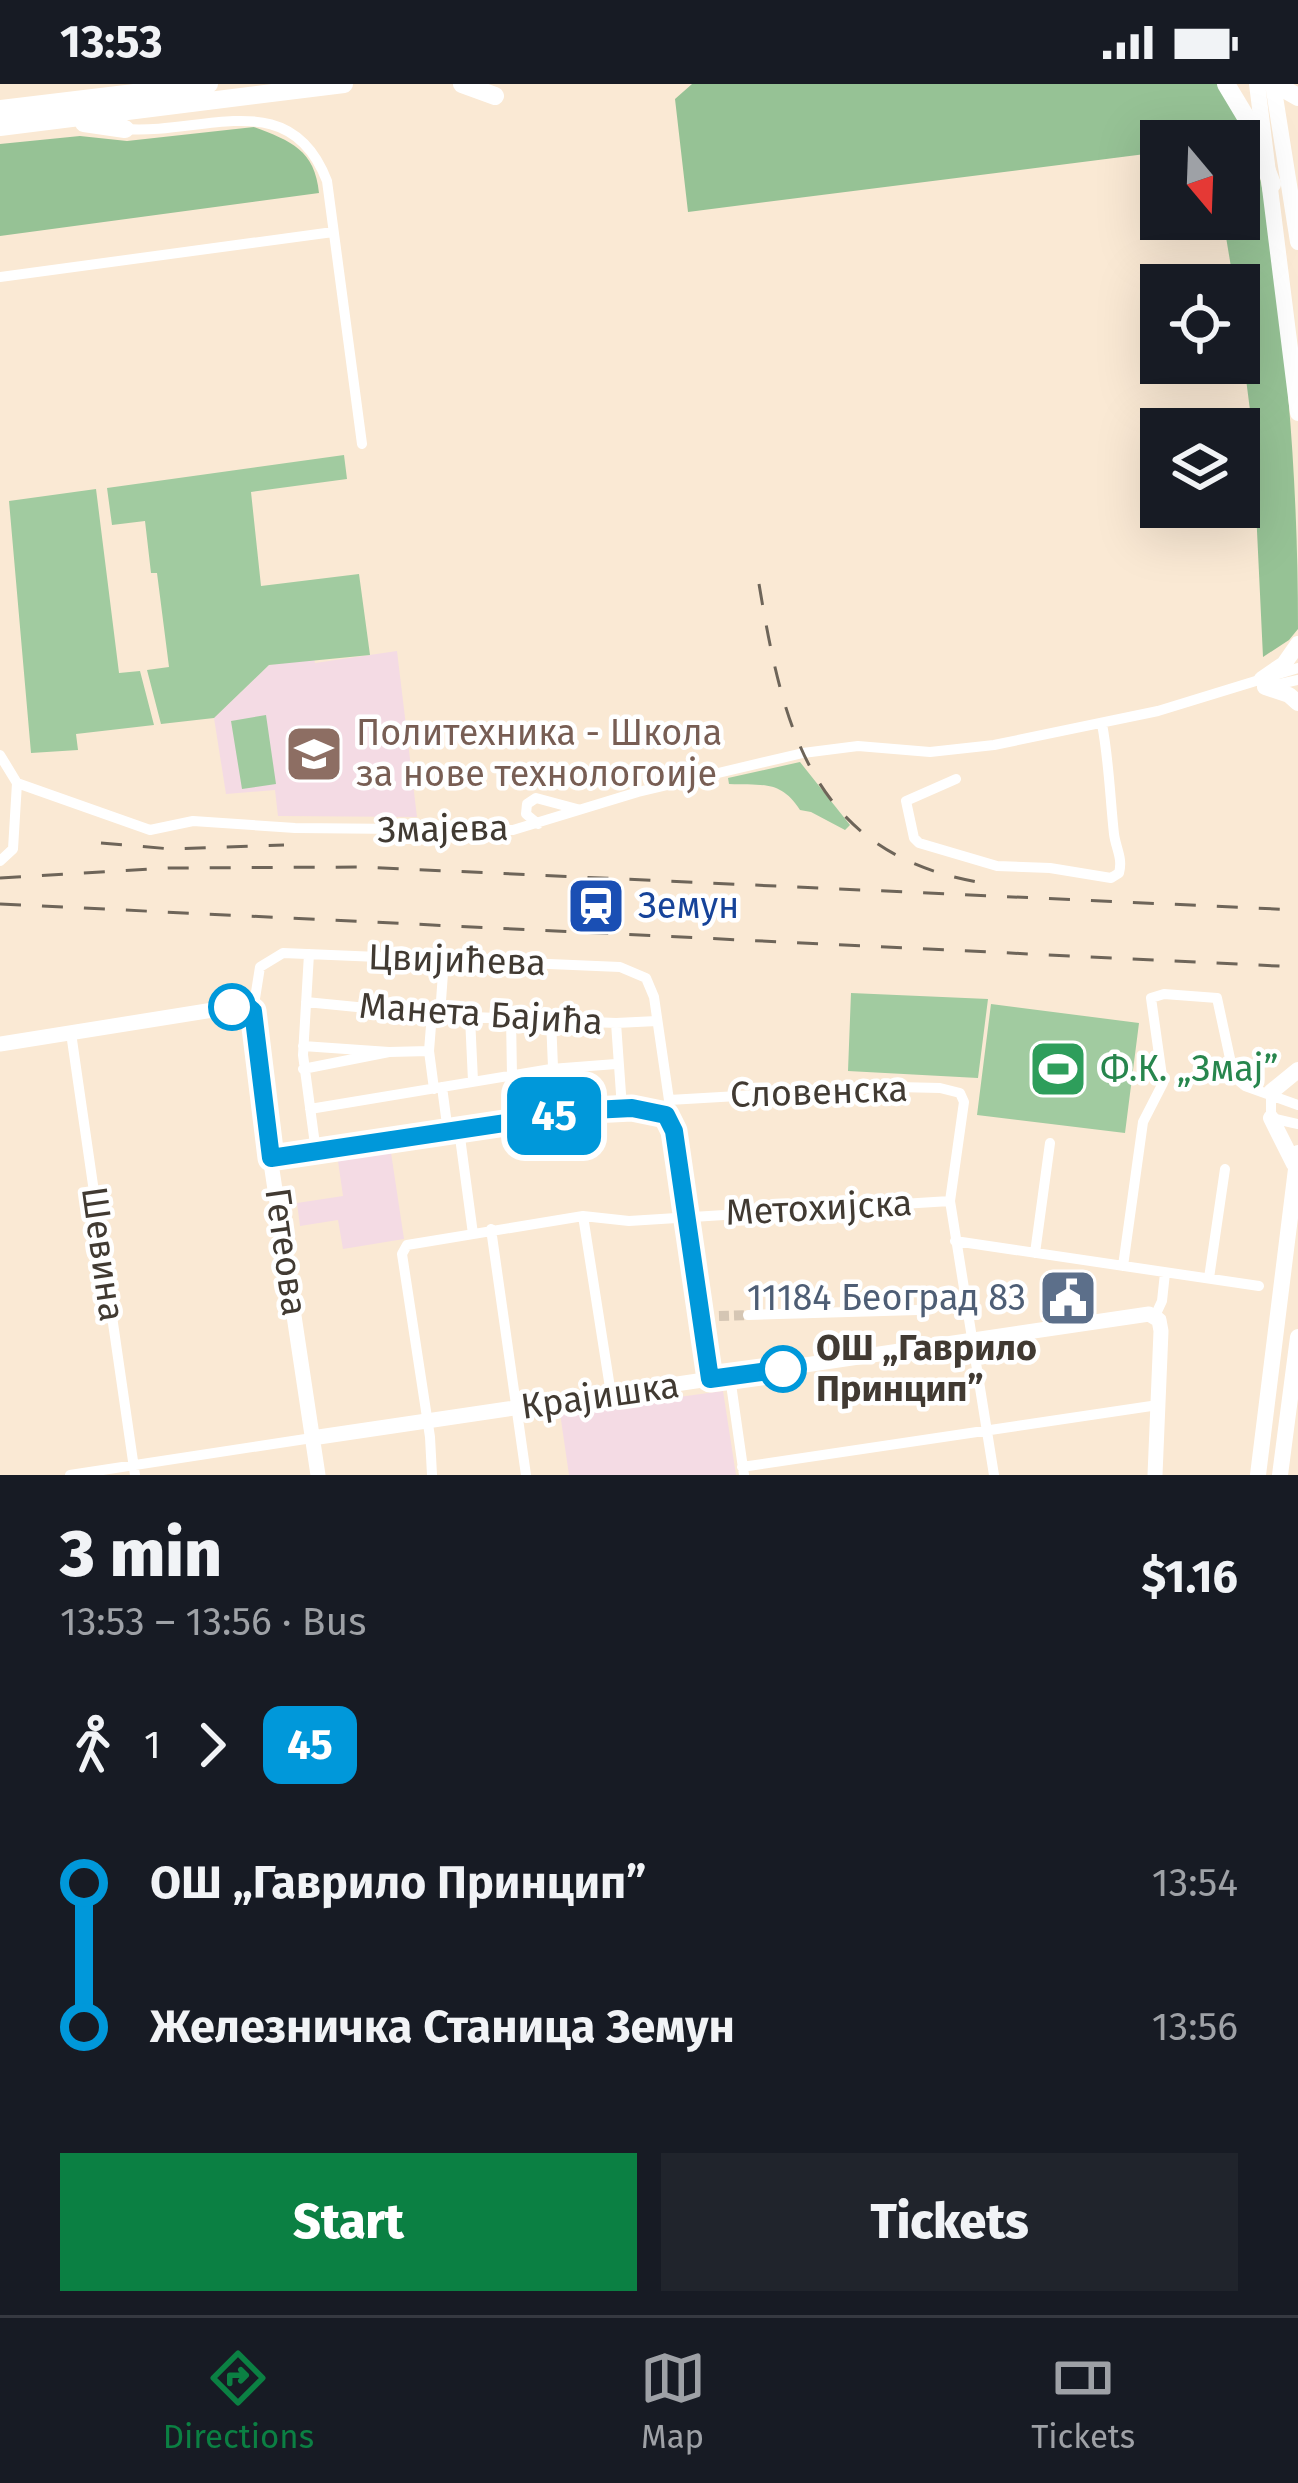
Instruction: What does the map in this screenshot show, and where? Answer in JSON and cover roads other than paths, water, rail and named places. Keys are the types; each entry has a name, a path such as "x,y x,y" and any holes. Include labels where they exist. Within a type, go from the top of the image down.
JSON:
{"highway":[{"path":"0,109 209,84"},
{"path":"0,127 344,84"},
{"path":"462,84 495,96"},
{"path":"1226,84 1254,134 1272,184"},
{"path":"1274,84 1298,98"},
{"path":"55,120 125,129"}],"main road":[{"path":"1257,84 1298,413"},
{"path":"1274,84 1298,242"},
{"path":"1298,644 1264,683 1298,703"},
{"path":"0,1044 232,1007 247,1006 253,1011"},
{"name":"Гетеова","path":"253,1011 318,1475"},
{"path":"1271,1092 1298,1070"},
{"path":"1271,1118 1290,1150 1296,1175"},
{"path":"1258,1472 1298,1153"},
{"path":"1155,1316 1161,1330 1155,1475"},
{"name":"Крајишка","path":"312,1438 1155,1316"},
{"path":"1281,1474 1298,1337"}],"street":[{"path":"125,129 244,116 277,120 306,140 327,181 362,445"},
{"path":"0,277 333,232"},
{"name":"Змајева","path":"1264,683 1298,668"},
{"name":"Змајева","path":"17,783 150,830 193,820 317,829 513,830 678,782 838,747 952,751 1102,724 1264,683 1298,680"},
{"path":"956,779 908,799 912,831 919,843 1011,868 1050,868 1111,878 1119,873 1121,858 1114,839 1112,785 1102,724"},
{"path":"0,755 17,783 13,849 0,860"},
{"path":"533,821 526,809 532,799 542,797 580,809"},
{"path":"552,819 556,804"},
{"name":"Цвијићева","path":"267,960 283,953 620,967 646,978 657,1021"},
{"path":"309,954 303,1070 316,1152"},
{"path":"444,959 429,1051 453,1131 472,1234"},
{"name":"Гетеова","path":"253,1011 258,970 267,960"},
{"path":"1123,1266 1143,1122 1163,1083 1151,998 1164,994 1217,998 1234,1077 1298,1105"},
{"name":"Манета Бајића","path":"306,1002 470,1017 657,1021"},
{"path":"470,1017 472,1081"},
{"path":"511,1017 512,1076"},
{"path":"551,1019 556,1115"},
{"path":"657,1021 669,1100 666,1115 674,1131 710,1379"},
{"path":"616,1023 622,1108"},
{"name":"Шевина","path":"71,1033 134,1470"},
{"path":"303,1046 429,1051"},
{"path":"303,1070 389,1052"},
{"path":"310,1109 551,1069 616,1064"},
{"name":"Словенска","path":"669,1100 897,1087 954,1091 964,1102 950,1201"},
{"path":"1271,1092 1271,1118 1298,1124"},
{"path":"271,1158 556,1115 622,1108 666,1115"},
{"path":"1035,1253 1050,1143"},
{"path":"1209,1278 1225,1169"},
{"path":"950,1201 994,1475"},
{"name":"Метохијска","path":"428,1422 404,1247 584,1216 629,1221 950,1201"},
{"path":"584,1216 611,1394"},
{"path":"491,1229 526,1475"},
{"path":"955,1241 1258,1286"},
{"path":"1155,1316 1165,1273"},
{"path":"748,1316 918,1310"},
{"path":"702,1317 719,1316"},
{"path":"730,1377 743,1471 1158,1405"},
{"path":"428,1422 432,1475"},
{"name":"Крајишка","path":"70,1475 134,1470 312,1438"}],"tunnel":[{"path":"719,1316 748,1315"}],"railway":[{"path":"759,584 768,637 795,734 815,776 842,813 877,843 922,867 978,882"},
{"path":"101,843 171,849 284,845"},
{"path":"0,878 169,868 361,867 1298,910"},
{"path":"0,904 1298,967"}],"place":[{"name":"Политехника - Школа за нове технологоије","path":"314,754"},
{"name":"Земун","path":"596,906"},
{"name":"Ф.К. „Змај”","path":"1058,1069"},
{"name":"11184 Београд 83","path":"1068,1298"},
{"name":"ОШ „Гаврило Принцип”","path":"783,1369"}]}
